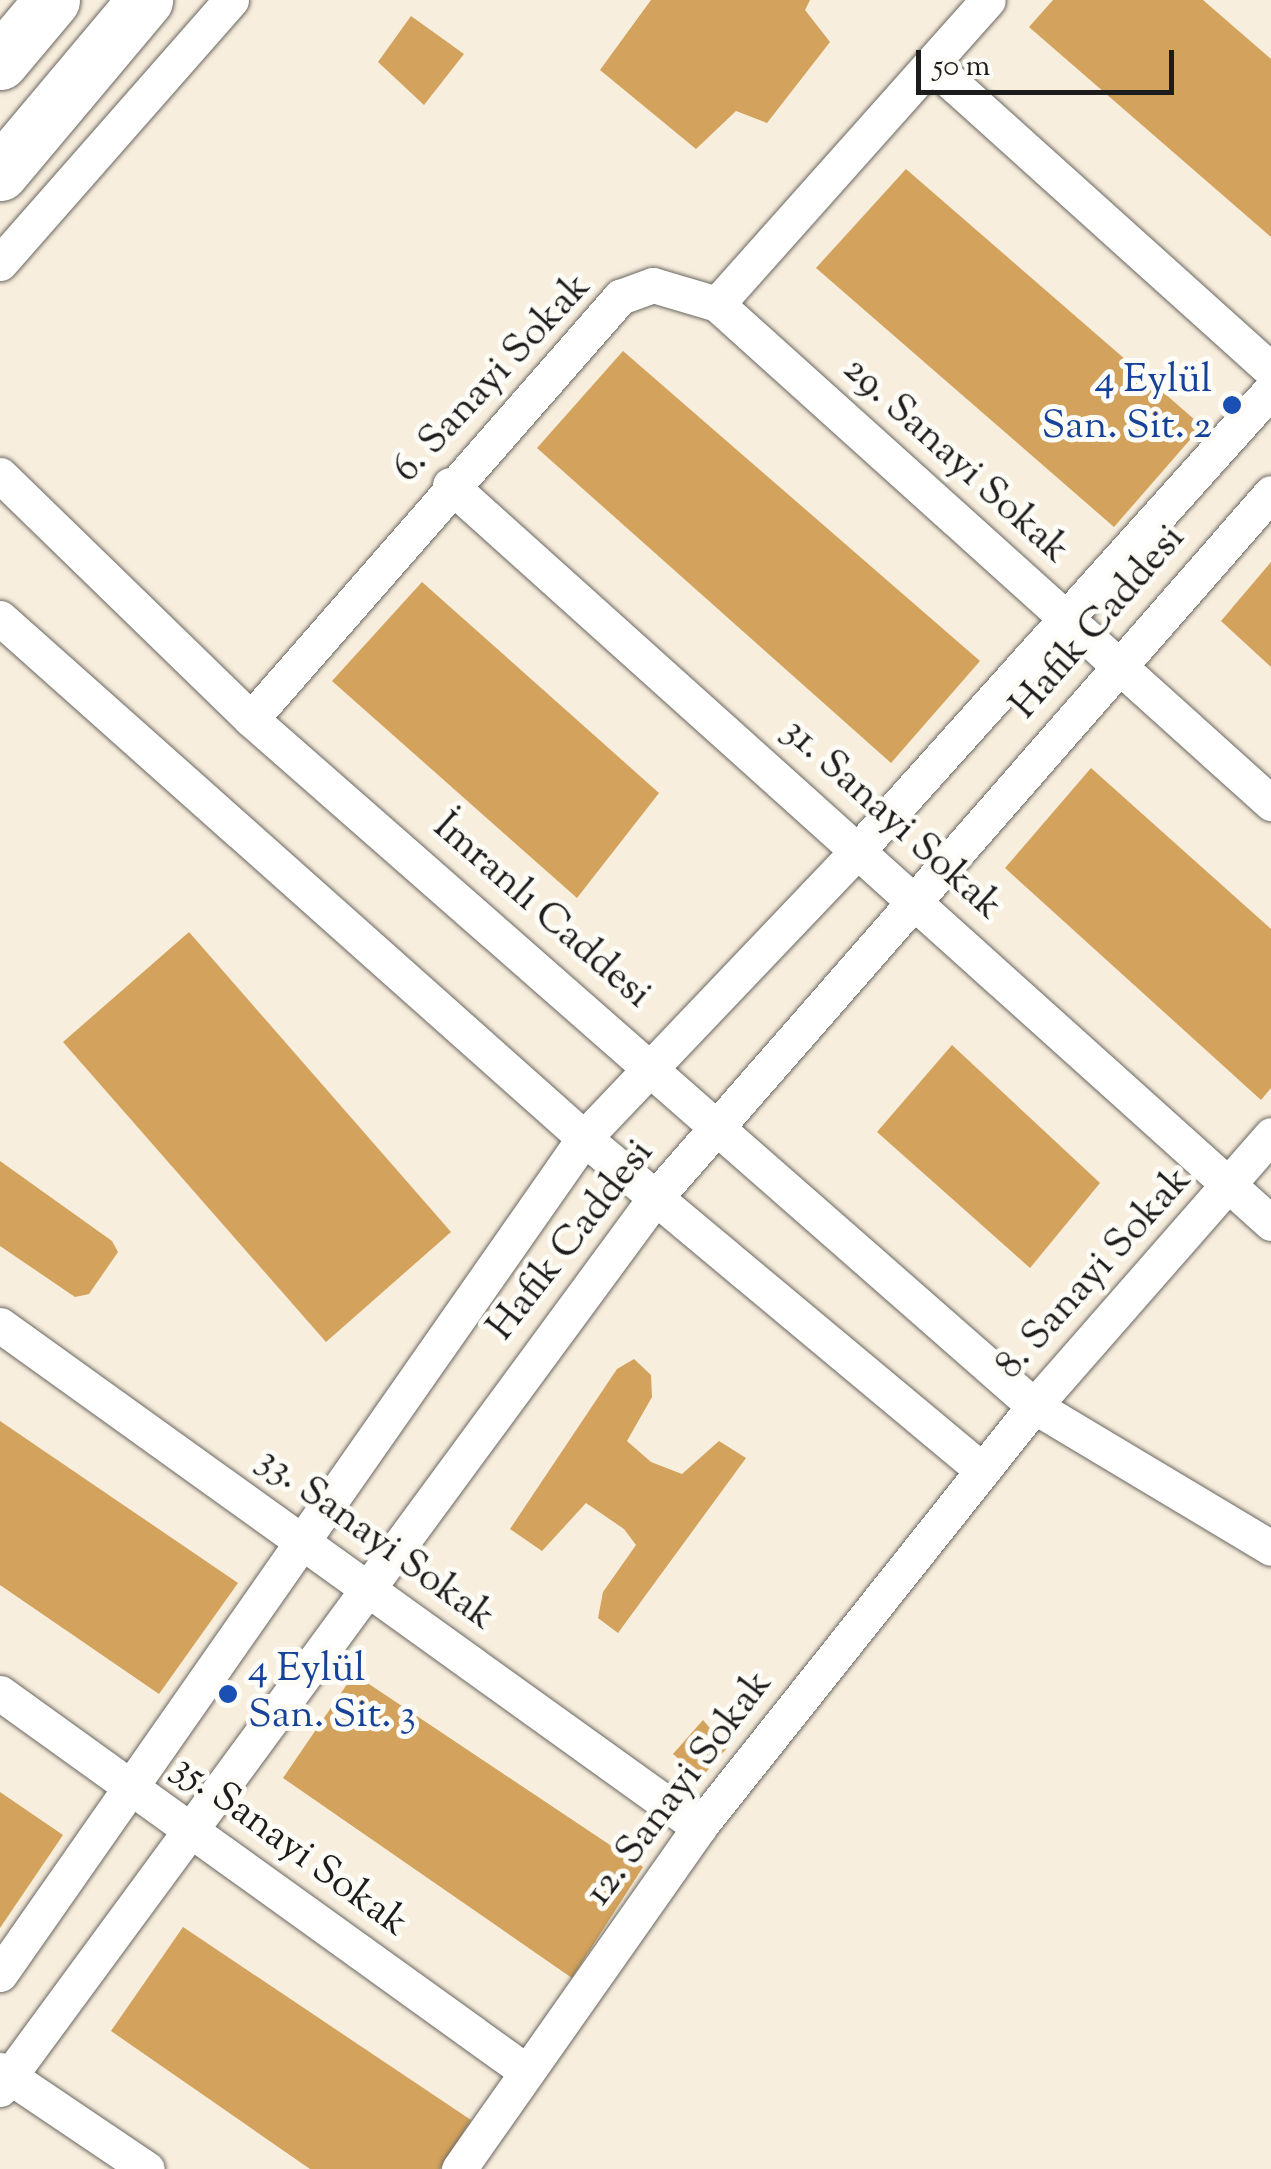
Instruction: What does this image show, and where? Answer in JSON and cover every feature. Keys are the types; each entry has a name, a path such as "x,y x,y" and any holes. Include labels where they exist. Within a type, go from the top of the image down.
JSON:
{"highway":[{"path":"0,62 52,0"},
{"path":"0,172 145,0"}],"street":[{"path":"0,263 231,0"},
{"path":"717,304 988,0"},
{"path":"932,64 1271,370"},
{"name":"6. Sanayi Sokak","path":"251,719 450,485 620,297 653,285 717,304"},
{"name":"29. Sanayi Sokak","path":"717,304 1271,802"},
{"name":"Hafik Caddesi","path":"0,1974 584,1138 651,1062 859,849 1271,390"},
{"name":"31. Sanayi Sokak","path":"450,485 915,896 1271,1223"},
{"name":"İmranlı Caddesi","path":"5,492 251,719 651,1062 719,1128 1034,1406 1271,1548"},
{"name":"Hafik Caddesi","path":"3,2078 655,1198 1271,493"},
{"path":"0,618 584,1138 982,1470"},
{"name":"8. Sanayi Sokak","path":"982,1470 1271,1135"},
{"name":"33. Sanayi Sokak","path":"0,1325 366,1584 699,1827"},
{"name":"12. Sanayi Sokak","path":"459,2169 699,1827 982,1470"},
{"name":"35. Sanayi Sokak","path":"0,1693 527,2072"},
{"path":"3,2078 148,2169"}],"building":[{"path":"651,0 810,0 805,10 830,42 767,123 736,111 696,149 600,70"},
{"path":"1053,0 1203,0 1271,59 1271,237 1029,27"},
{"path":"411,16 464,54 424,105 378,62"},
{"path":"906,169 1202,426 1114,527 816,268"},
{"path":"623,351 980,661 891,763 537,448"},
{"path":"1271,562 1271,667 1221,621"},
{"path":"422,582 659,793 577,898 332,681"},
{"path":"1091,768 1271,929 1271,1088 1261,1100 1005,868"},
{"path":"189,932 451,1232 326,1342 63,1042"},
{"path":"952,1045 1100,1183 1030,1268 877,1132"},
{"path":"0,1161 112,1241 118,1252 89,1294 75,1297 0,1246"},
{"path":"634,1359 651,1375 652,1397 627,1441 651,1462 682,1474 719,1441 746,1458 618,1633 598,1618 603,1592 636,1545 624,1529 586,1503 542,1551 510,1529 617,1369"},
{"path":"0,1421 238,1583 159,1694 0,1585"},
{"path":"354,1674 643,1867 572,1978 283,1778"},
{"path":"703,1720 727,1748 701,1778 673,1754"},
{"path":"0,1792 63,1835 0,1928"},
{"path":"183,1927 471,2120 440,2169 310,2169 111,2031"}],"place":[{"name":"4 Eylül San. Sit. 2","path":"1232,405"},
{"name":"4 Eylül San. Sit. 3","path":"228,1694"}]}
